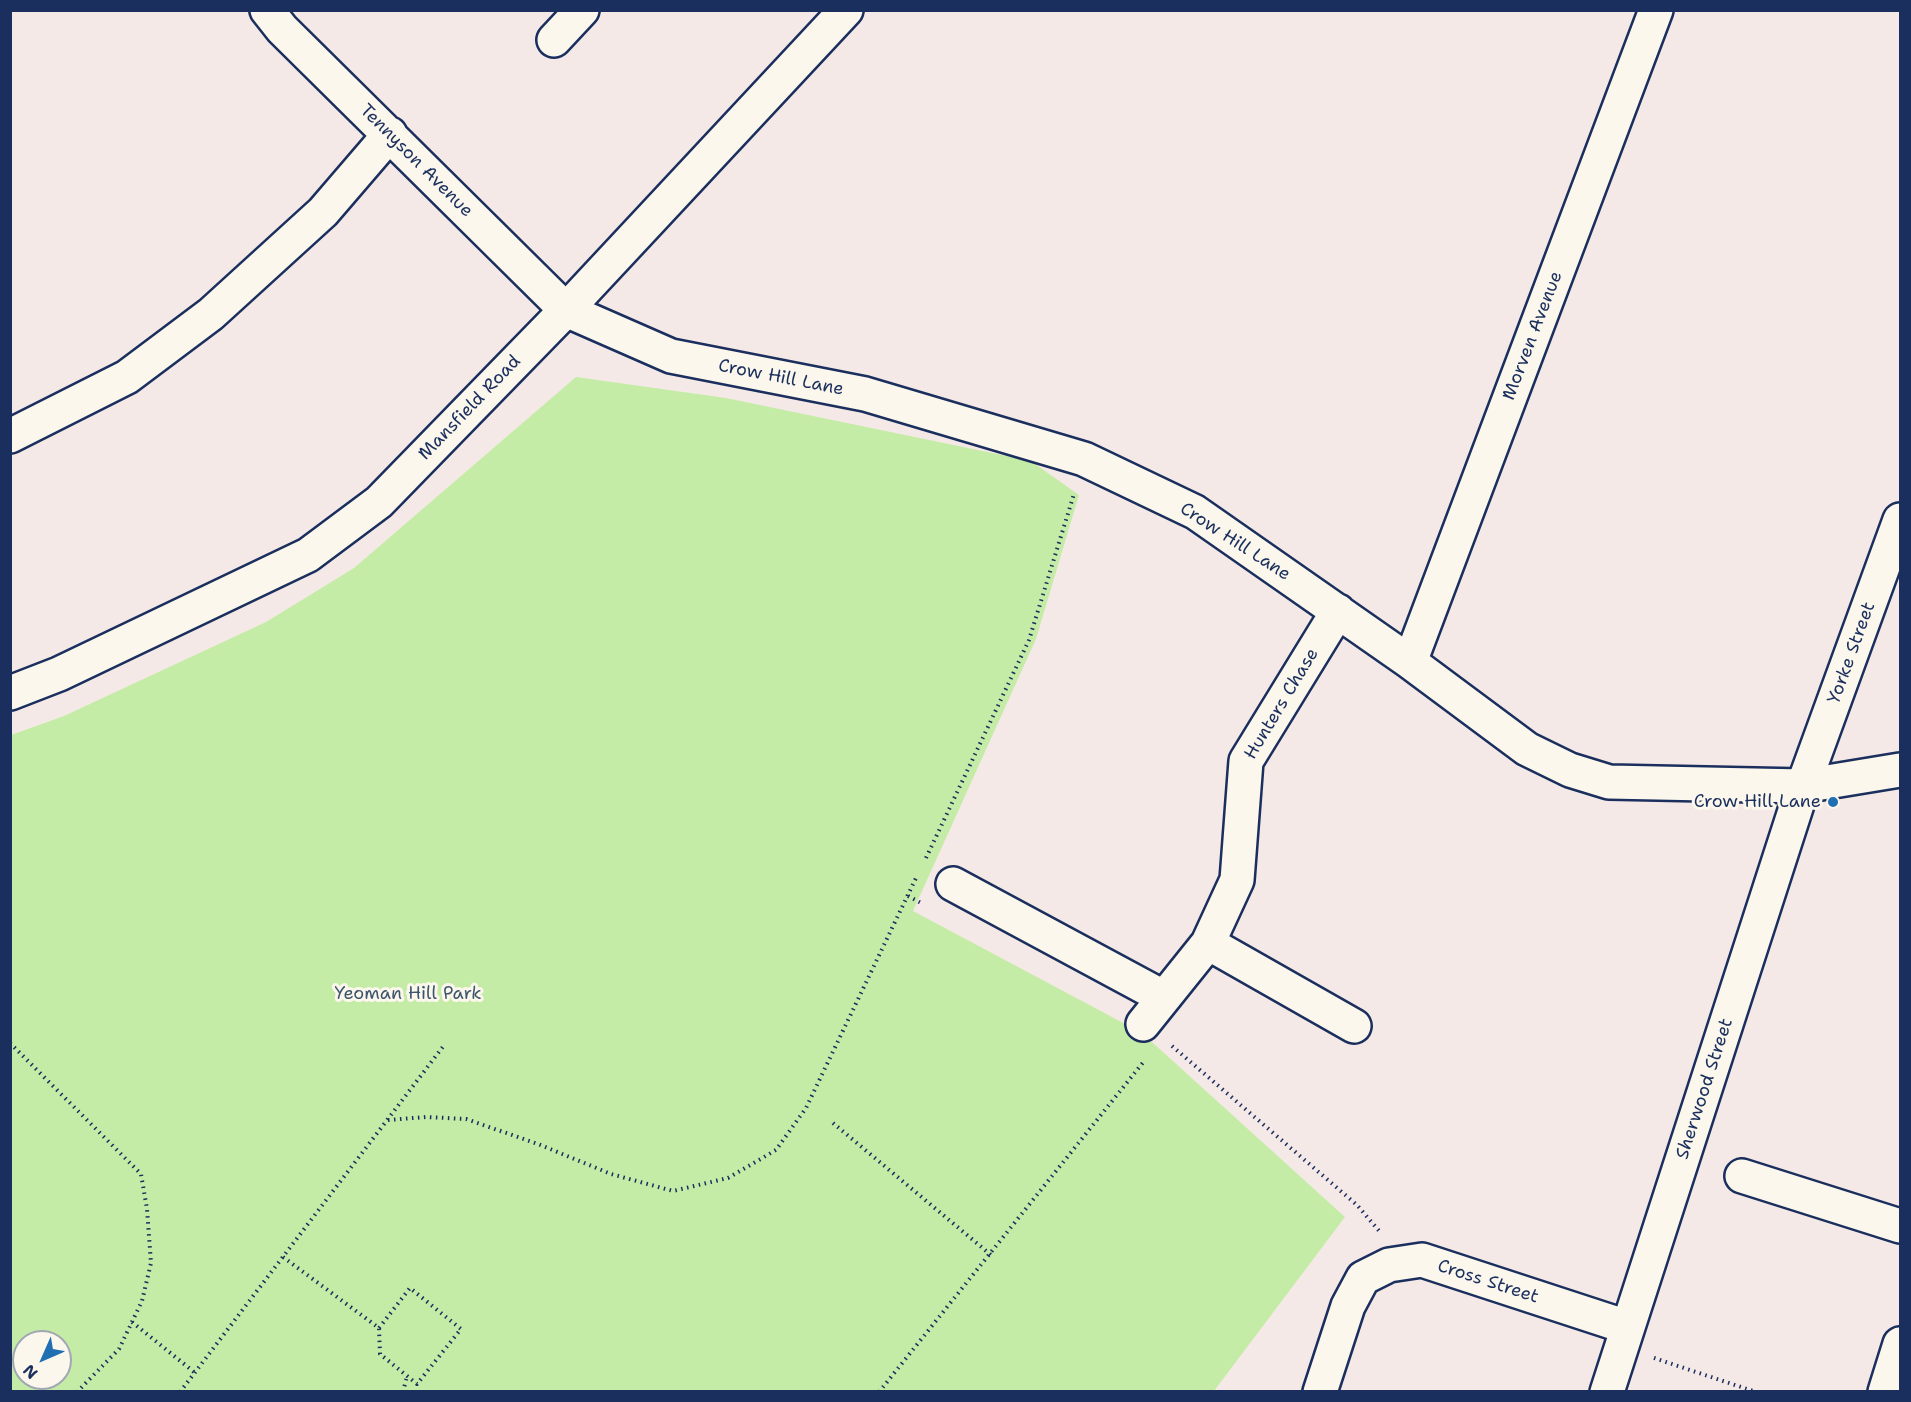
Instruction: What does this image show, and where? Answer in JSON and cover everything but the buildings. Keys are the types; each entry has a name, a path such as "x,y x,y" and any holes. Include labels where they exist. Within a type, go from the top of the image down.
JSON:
{"street":[{"path":"554,40 582,10"},
{"name":"Mansfield Road","path":"10,693 58,674 308,555 379,502 566,310 846,10"},
{"name":"Morven Avenue","path":"1410,662 1656,10"},
{"name":"Tennyson Avenue","path":"283,17 390,134 566,310"},
{"path":"10,436 127,377 211,314 323,212 390,134"},
{"name":"Crow Hill Lane","path":"566,310 671,356 865,394 1084,459 1194,512 1410,662 1527,750 1570,770 1610,782 1803,786 1900,770"},
{"name":"Yorke Street","path":"1803,786 1900,520"},
{"name":"Hunters Chase","path":"1146,1040 1163,997 1208,943 1237,880 1246,761 1338,611"},
{"name":"Sherwood Street","path":"1607,1392 1803,786"},
{"path":"953,884 1163,997"},
{"path":"1208,943 1354,1026"},
{"path":"1742,1176 1900,1226"},
{"name":"Cross Street","path":"1320,1392 1348,1306 1363,1278 1389,1265 1422,1260 1624,1337"},
{"path":"1885,1392 1900,1344"}],"path":[{"path":"923,864 1029,640 1084,459"},
{"path":"388,1120 426,1117 466,1119 538,1144 611,1174 673,1191 728,1178 776,1150 806,1108 918,875"},
{"path":"908,896 928,907"},
{"path":"879,1392 991,1255 1146,1040 1163,1038 1357,1205 1380,1230 1389,1265"},
{"path":"10,1043 141,1174 147,1209 151,1263 142,1301 120,1349 77,1392"},
{"path":"180,1392 445,1044"},
{"path":"833,1123 991,1255"},
{"path":"283,1257 379,1328"},
{"path":"410,1288 461,1329 417,1384 380,1354 379,1328 410,1288"},
{"path":"132,1322 194,1372"},
{"path":"1624,1337 1756,1392"},
{"path":"403,1392 407,1376"}],"green space":[{"name":"Yeoman Hill Park","path":"576,377 726,398 1031,461 1079,495 1036,639 913,911 1142,1033 1345,1217 1214,1391 11,1392 11,735 64,716 266,622 354,568"}],"place":[{"name":"Crow Hill Lane","path":"1833,802"}]}
